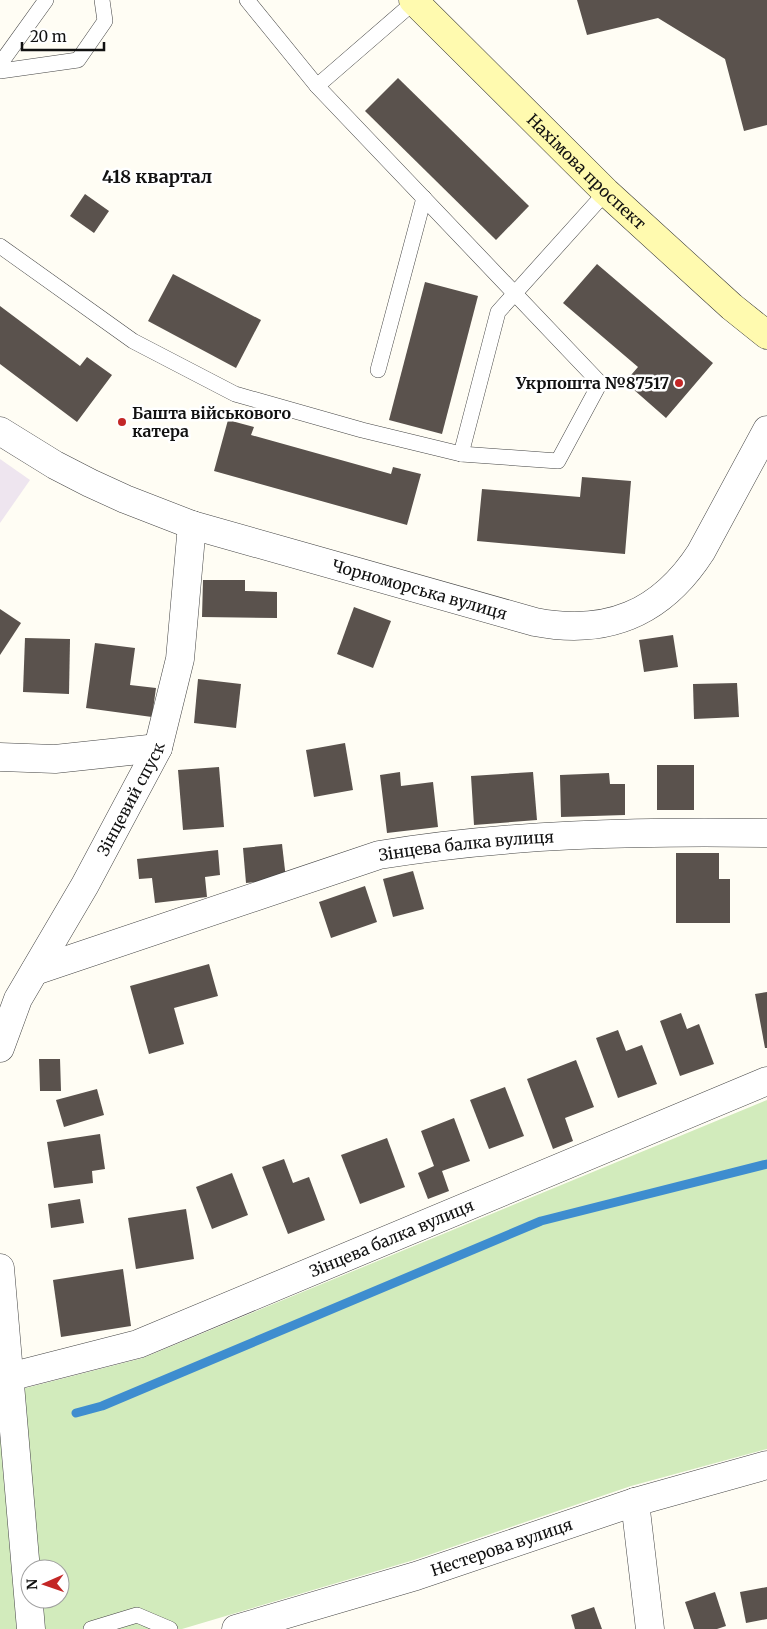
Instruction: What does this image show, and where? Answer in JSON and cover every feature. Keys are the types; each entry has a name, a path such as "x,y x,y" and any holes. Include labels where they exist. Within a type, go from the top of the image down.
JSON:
{"main road":[{"name":"Нахімова проспект","path":"413,1 606,192 732,307 767,335"}],"street":[{"name":"Чорноморська вулиця","path":"0,431 55,465 90,483 192,525 535,622 577,627 599,625 620,620 640,612 675,586 690,570 701,552 767,430"},
{"name":"Зінцевий спуск","path":"0,1048 18,999 85,885 158,748 180,659 192,525"},
{"path":"0,757 55,759 158,748"},
{"name":"Зінцева балка вулиця","path":"35,970 379,856 433,846 587,834 767,833"},
{"name":"Зінцева балка вулиця","path":"9,1377 138,1344 767,1081"},
{"path":"0,1268 31,1629"},
{"name":"Нестерова вулиця","path":"236,1629 416,1576 635,1502 767,1465"},
{"path":"635,1502 650,1629"}],"lane":[{"path":"0,64 46,0"},
{"path":"0,70 78,60 106,21 102,0"},
{"path":"0,246 133,341 234,394 362,430 461,454 558,461 600,383 317,86 247,0"},
{"path":"317,86 413,1"},
{"path":"461,454 498,312 606,192"},
{"path":"378,370 424,198"},
{"path":"91,1629 137,1615 170,1629"}],"shaded area":[{"path":"0,459 30,480 0,523"}],"green space":[{"path":"767,1100 767,1449 631,1486 414,1560 182,1629 45,1629 43,1609 70,1609 70,1559 38,1559 22,1389 143,1358"},
{"path":"0,1410 17,1629 0,1629"}],"building":[{"path":"577,0 767,0 767,125 744,131 725,59 658,18 587,35"},
{"path":"398,78 529,206 496,240 365,111"},
{"path":"85,194 109,211 94,233 70,216"},
{"path":"597,264 713,363 666,418 625,382 638,367 563,303"},
{"path":"173,274 261,320 236,368 148,321"},
{"path":"425,282 478,296 442,434 389,420"},
{"path":"0,306 80,366 87,357 112,375 77,422 0,364"},
{"path":"228,420 254,427 251,435 391,474 393,467 421,474 407,525 214,471"},
{"path":"582,477 631,481 625,554 477,541 482,489 580,497"},
{"path":"203,580 245,580 245,591 277,592 277,618 202,617"},
{"path":"354,607 391,621 373,668 337,654"},
{"path":"0,609 21,623 0,655"},
{"path":"673,635 678,667 644,672 639,640"},
{"path":"25,638 70,639 69,694 23,692"},
{"path":"95,643 135,648 130,685 156,688 152,717 86,708"},
{"path":"198,679 241,684 236,728 194,723"},
{"path":"737,683 739,717 694,719 693,684"},
{"path":"345,743 353,790 314,797 306,750"},
{"path":"657,765 694,765 694,810 657,810"},
{"path":"219,767 224,827 183,830 178,770"},
{"path":"400,772 401,786 433,782 438,827 387,833 380,775"},
{"path":"533,772 537,820 474,825 471,776"},
{"path":"609,773 610,784 625,784 625,815 561,817 560,775"},
{"path":"282,844 286,879 246,883 243,848"},
{"path":"218,850 220,875 205,877 207,897 155,903 152,878 139,879 137,859"},
{"path":"676,853 719,853 719,879 730,879 730,923 676,923"},
{"path":"413,871 424,909 393,917 383,879"},
{"path":"365,886 377,922 331,938 319,902"},
{"path":"209,964 218,996 174,1008 184,1044 149,1054 130,986"},
{"path":"767,992 767,1048 765,1048 755,994"},
{"path":"681,1013 687,1029 699,1024 714,1064 680,1076 660,1021"},
{"path":"618,1030 626,1051 642,1045 657,1084 618,1098 596,1038"},
{"path":"39,1059 60,1059 61,1091 40,1091"},
{"path":"576,1060 594,1107 565,1118 573,1141 553,1149 527,1079"},
{"path":"505,1087 524,1136 489,1149 470,1100"},
{"path":"97,1089 104,1115 64,1127 56,1100"},
{"path":"454,1118 470,1161 442,1171 449,1191 428,1199 418,1173 434,1166 421,1131"},
{"path":"100,1134 105,1169 92,1171 93,1183 54,1188 47,1142"},
{"path":"387,1138 405,1187 360,1204 341,1155"},
{"path":"284,1159 293,1183 309,1177 325,1220 288,1234 262,1167"},
{"path":"232,1173 248,1215 212,1229 196,1187"},
{"path":"80,1199 84,1223 51,1228 48,1204"},
{"path":"186,1209 194,1259 136,1269 128,1218"},
{"path":"123,1269 131,1326 61,1337 53,1280"},
{"path":"767,1587 767,1619 746,1623 740,1592"},
{"path":"715,1592 726,1626 717,1629 694,1629 685,1602"},
{"path":"594,1607 602,1629 575,1629 571,1615"}],"waterway":[{"path":"76,1413 102,1406 541,1221 767,1164"}],"place":[{"name":"Укрпошта №87517","path":"679,383"},
{"name":"Башта військового катера","path":"122,422"}],"district":[{"name":"418 квартал","path":"157,176"}]}
